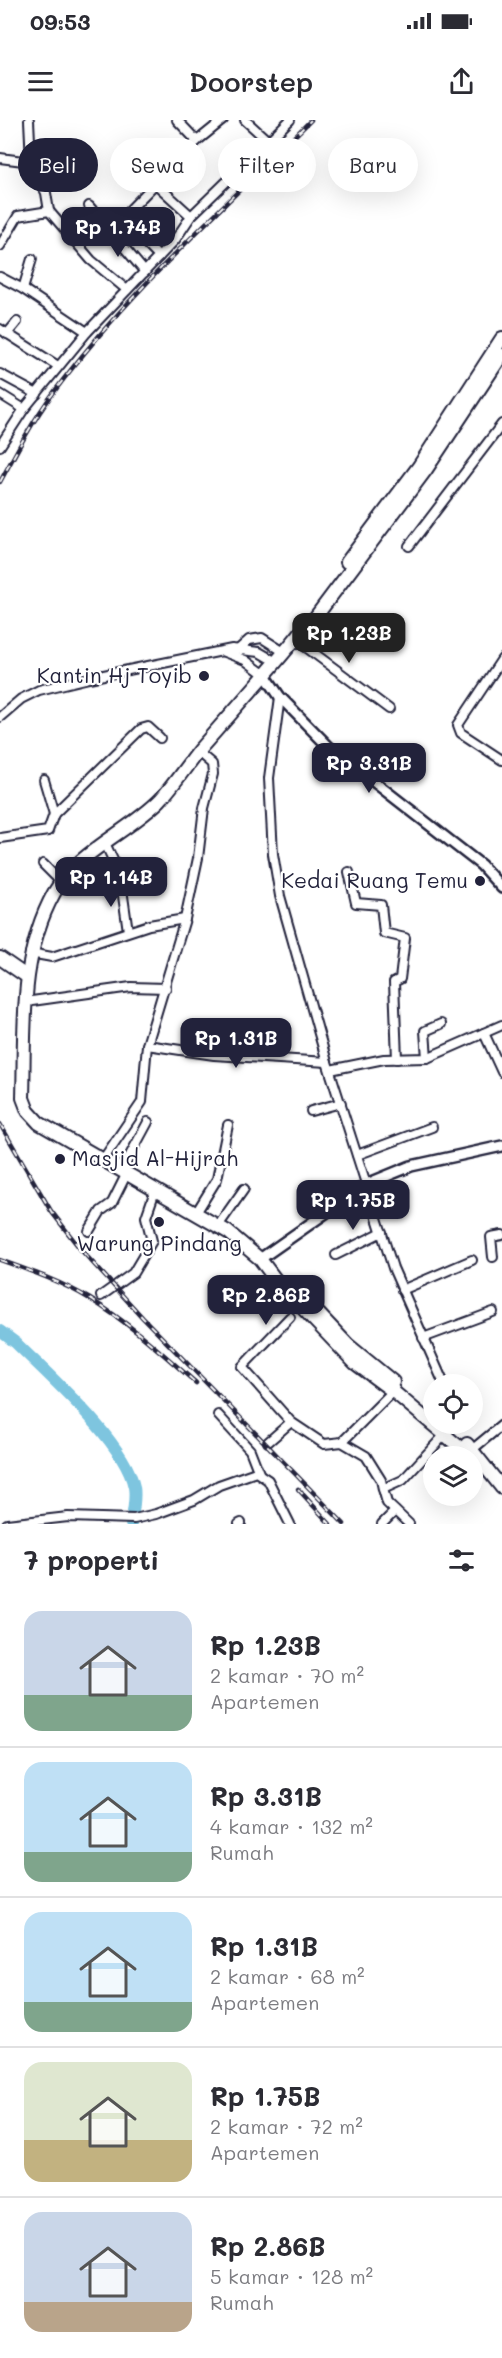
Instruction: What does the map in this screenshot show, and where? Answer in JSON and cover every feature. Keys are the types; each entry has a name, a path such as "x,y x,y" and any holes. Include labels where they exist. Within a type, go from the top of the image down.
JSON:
{"main road":[{"path":"298,638 302,623 418,466 502,338"},
{"path":"423,1411 341,1350 263,1263 218,1226 39,1123 25,1105 26,976 30,953 40,925 61,882 74,867 143,816 162,798 198,752 319,613 425,471 502,355"},
{"path":"0,958 26,976"},
{"path":"449,1434 462,1446"},
{"path":"483,1468 502,1488"},
{"path":"483,1472 502,1498"}],"street":[{"path":"29,120 30,138"},
{"path":"179,120 194,138"},
{"path":"201,138 223,120"},
{"path":"245,120 265,138"},
{"path":"271,138 290,120"},
{"path":"0,158 18,160"},
{"path":"0,446 24,409 58,366 87,332 159,257 191,216 218,190"},
{"path":"46,192 49,211 91,260 127,290"},
{"path":"111,229 148,192"},
{"path":"165,192 191,216"},
{"path":"89,206 111,229 145,272"},
{"path":"0,246 18,216 49,211"},
{"path":"122,219 159,257"},
{"path":"23,289 32,259"},
{"path":"0,277 23,289 87,332"},
{"path":"17,322 4,331 58,366"},
{"path":"0,374 37,394"},
{"path":"0,394 24,409"},
{"path":"409,546 502,424"},
{"path":"298,638 386,637"},
{"path":"0,717 21,699 39,690 224,652 239,648 249,640 262,638 280,657"},
{"path":"298,638 388,709"},
{"path":"239,648 280,657"},
{"path":"224,652 245,660 266,675 280,697 328,746 473,858 502,888"},
{"path":"502,659 458,725 461,733 502,760"},
{"path":"280,697 269,778 273,854 280,896 329,1066 382,1232 402,1290 439,1374"},
{"path":"0,838 48,831 54,814 145,726 160,738"},
{"path":"102,1161 142,1102 147,1045 185,919 198,858 204,808 213,774 212,764 198,752"},
{"path":"44,780 54,814"},
{"path":"105,843 120,875 128,932"},
{"path":"43,864 61,882"},
{"path":"349,872 355,902 381,905 384,933 405,938 400,979 393,982 397,1059"},
{"path":"30,953 52,957 149,925 185,919"},
{"path":"25,1002 131,987 166,988"},
{"path":"427,1058 425,1031 441,1024"},
{"path":"147,1045 214,1055 329,1066 384,1059 427,1058 502,1025"},
{"path":"484,1033 502,1072"},
{"path":"311,1111 341,1103"},
{"path":"89,1231 101,1211 112,1203 123,1173 148,1122"},
{"path":"196,1214 217,1179 228,1125"},
{"path":"357,1155 432,1127"},
{"path":"263,1263 367,1184 411,1166 502,1146"},
{"path":"218,1226 244,1189"},
{"path":"100,1296 133,1273 152,1241 146,1217 155,1191"},
{"path":"336,1255 382,1232"},
{"path":"493,1257 491,1237 502,1235"},
{"path":"402,1290 472,1260"},
{"path":"423,1338 493,1312"},
{"path":"290,1317 242,1367 291,1422 324,1444 342,1442 366,1456 381,1480 387,1503 409,1524"},
{"path":"342,1442 395,1389"},
{"path":"218,1415 250,1450 259,1473 268,1480 290,1524"},
{"path":"268,1442 291,1422"},
{"path":"480,1446 502,1425"},
{"path":"383,1489 403,1480 434,1434"},
{"path":"7,1524 134,1520 176,1508 219,1485 259,1473"},
{"path":"382,1524 395,1511"}],"waterway":[{"path":"0,1331 16,1343 84,1410 116,1450 128,1469 134,1487 131,1524"}],"railway":[{"path":"0,482 46,403 113,320 177,252 311,120"},
{"path":"0,1124 51,1211 82,1251 143,1318 344,1524"},
{"path":"0,1260 57,1282 90,1299 158,1349 196,1383"},
{"path":"298,1489 330,1524"}],"place":[{"name":"Kantin Hj Toyib","path":"204,676"},
{"name":"Kedai Ruang Temu","path":"480,881"},
{"name":"Masjid Al-Hijrah","path":"60,1159"},
{"name":"Warung Pindang","path":"159,1222"}]}
